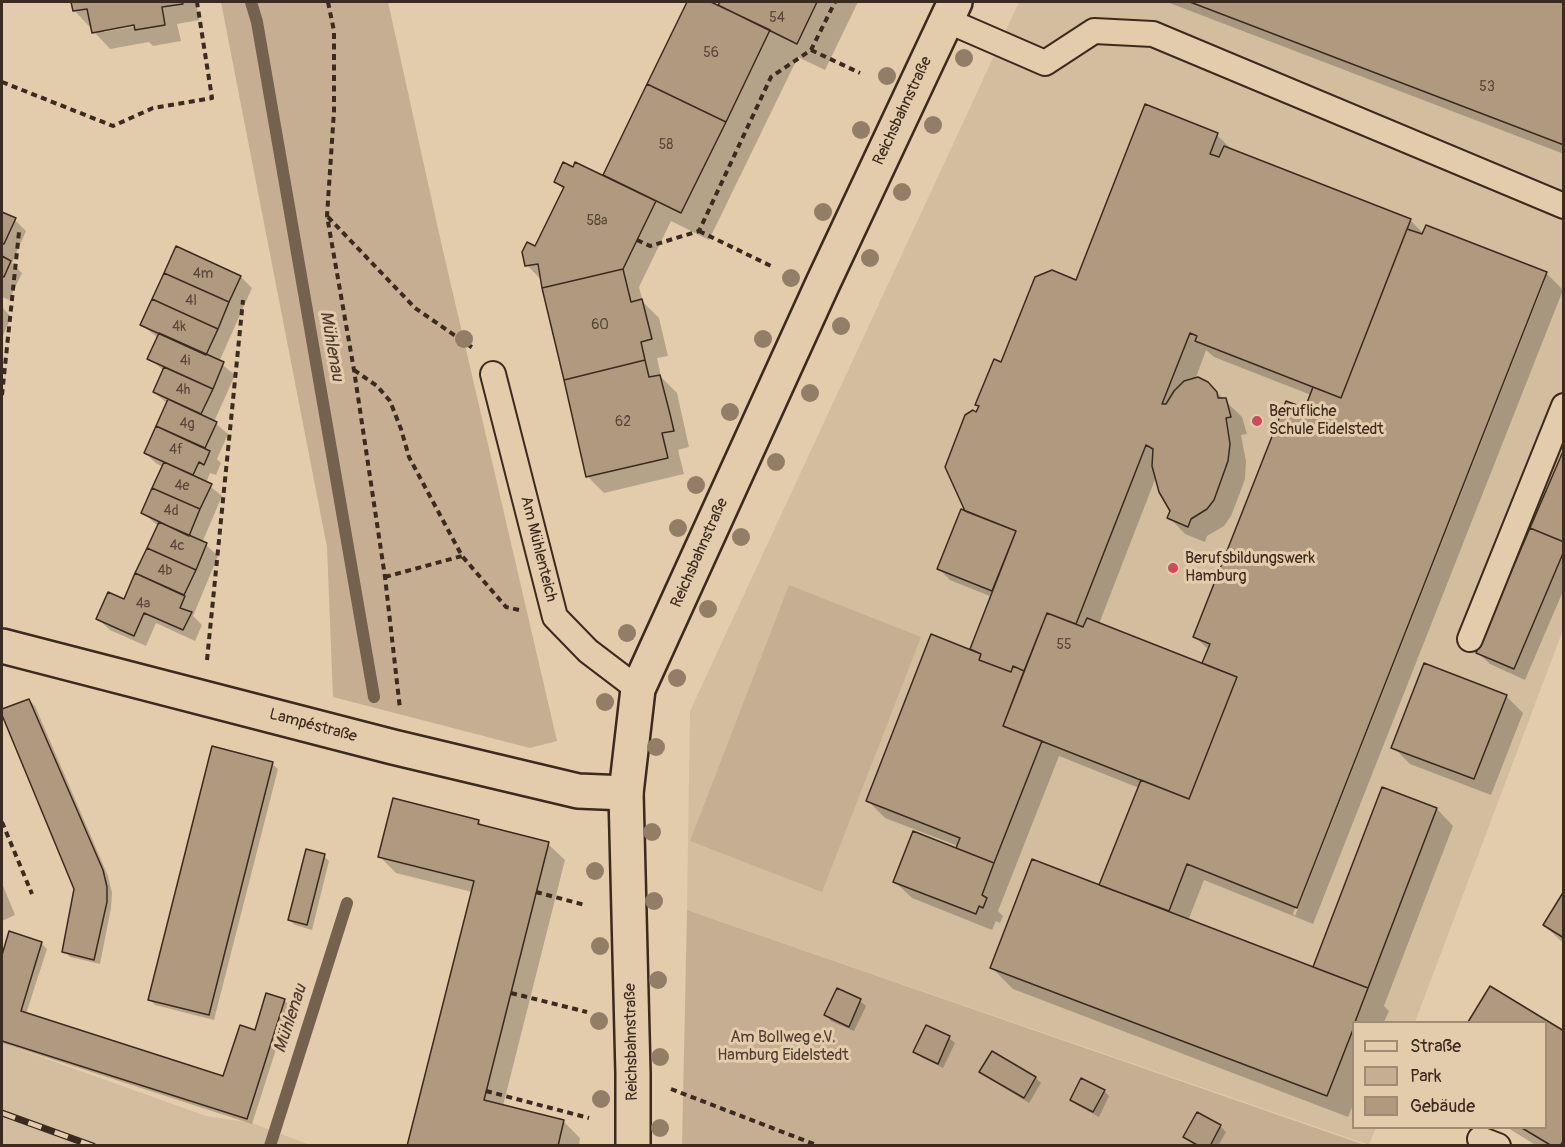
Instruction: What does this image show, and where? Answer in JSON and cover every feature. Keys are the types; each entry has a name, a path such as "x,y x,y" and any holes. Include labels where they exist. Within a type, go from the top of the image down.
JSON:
{"street":[{"name":"Reichsbahnstraße","path":"633,1146 626,793 638,689 823,283 951,11"},
{"name":"Lampéstraße","path":"2,646 393,747 578,791 626,793"}],"lane":[{"path":"951,11 1045,63 1094,31 1153,34 1563,206"},
{"name":"Am Mühlenteich","path":"493,374 555,617 588,651 638,689"},
{"path":"1470,639 1563,406"}],"path":[{"path":"2,82 113,126 153,108 212,98 197,2"},
{"path":"328,2 333,31 334,111 327,216 354,370 385,577 400,710"},
{"path":"699,231 771,77 812,50 835,2"},
{"path":"812,50 860,73"},
{"path":"327,216 415,308 480,353 493,374"},
{"path":"637,240 650,246 699,231 771,266"},
{"path":"2,395 19,232"},
{"path":"206,670 243,300"},
{"path":"354,370 377,386 390,401 409,457 462,556 506,607 555,617"},
{"path":"385,577 462,556"},
{"path":"2,822 32,894"},
{"path":"536,892 585,905"},
{"path":"511,993 587,1012"},
{"path":"670,1089 819,1146"},
{"path":"486,1091 589,1118"},
{"path":"543,1115 545,1106"}],"shaded area":[{"path":"1019,2 1563,2 1563,630 1415,1021 1352,1021 1352,1129 1376,1129 1369,1145 687,910 690,711"},
{"path":"2,1043 206,1116 252,1123 310,1145 2,1145"}],"green space":[{"path":"221,2 388,2 441,242 557,741 530,748 333,697 327,547"},
{"path":"789,585 921,637 822,892 690,841"},
{"name":"Am Bollweg e.V. Hamburg Eidelstedt","path":"687,910 1365,1145 682,1146"}],"building":[{"path":"71,2 182,2 183,4 162,7 165,25 135,30 134,25 92,33 87,9 73,11"},
{"path":"687,2 711,2 770,30 726,122 647,84"},
{"path":"720,2 817,2 797,44 718,5"},
{"path":"1190,2 1564,2 1564,145"},
{"path":"647,84 726,122 681,213 603,175"},
{"path":"1145,104 1218,133 1210,154 1219,157 1224,146 1411,219 1341,398 1195,341 1197,336 1190,333 1162,404 1166,404 1184,381 1198,377 1208,382 1217,392 1218,398 1226,398 1231,417 1226,418 1230,444 1228,461 1214,500 1207,509 1191,519 1188,527 1167,518 1170,511 1159,492 1152,466 1153,449 1146,445 1076,624 1047,613 1024,671 1013,666 1011,672 979,660 981,654 970,649 1016,531 965,511 945,467 965,415 973,410 976,412 979,406 975,405 994,359 1001,362 1035,277 1052,270 1076,280"},
{"path":"563,162 573,167 575,162 656,201 623,269 542,288 538,264 525,266 522,252 527,242 535,246 564,187 554,182"},
{"path":"2,212 16,218 4,244 2,243"},
{"path":"1426,225 1547,272 1297,908 1187,864 1169,911 1099,885 1141,780 1189,799 1237,677 1202,663 1210,644 1193,637 1286,401 1305,408 1313,387 1341,398 1407,229 1422,234"},
{"path":"176,246 241,276 229,302 164,273"},
{"path":"2,256 11,261 4,277 2,276"},
{"path":"623,269 631,302 642,299 652,339 641,342 645,360 564,380 542,288"},
{"path":"164,273 229,302 218,329 152,299"},
{"path":"152,299 218,329 206,355 140,325"},
{"path":"159,333 224,362 213,389 147,359"},
{"path":"645,360 649,377 660,375 674,431 662,433 668,458 586,477 564,380"},
{"path":"164,367 213,389 201,414 153,392"},
{"path":"168,399 217,422 205,448 156,426"},
{"path":"156,426 210,451 204,465 199,462 193,475 144,453"},
{"path":"1564,449 1564,542 1530,528"},
{"path":"164,462 212,484 200,509 152,488"},
{"path":"152,488 200,509 189,536 141,513"},
{"path":"961,509 1016,531 992,591 937,569"},
{"path":"159,522 207,543 196,570 147,548"},
{"path":"1530,528 1564,542 1564,551 1514,669 1476,653"},
{"path":"147,548 196,570 184,595 135,573"},
{"path":"135,573 185,596 180,608 192,612 183,630 144,613 134,636 96,619 108,592 124,599"},
{"path":"1047,613 1083,627 1087,618 1237,677 1189,799 1003,726"},
{"path":"931,634 981,654 979,660 1011,672 1013,666 1024,671 1003,726 1042,741 994,863 956,848 960,838 866,801"},
{"path":"1424,663 1507,695 1474,779 1391,748"},
{"path":"29,699 103,870 107,887 107,902 94,960 62,952 74,889 2,715 2,709"},
{"path":"212,746 273,762 209,1015 148,1000"},
{"path":"1382,787 1437,808 1368,988 1313,967"},
{"path":"393,798 479,820 478,824 549,842 484,1100 564,1120 558,1146 407,1146 474,881 378,857"},
{"path":"913,831 994,863 982,895 987,898 983,908 979,906 976,914 893,882"},
{"path":"306,849 325,854 307,925 288,920"},
{"path":"1032,859 1368,988 1355,1021 1352,1021 1352,1032 1327,1096 990,968"},
{"path":"1564,891 1564,938 1543,925"},
{"path":"9,931 42,942 21,1011 223,1076 240,1025 255,1030 266,993 285,999 247,1119 2,1041 2,955"},
{"path":"1490,986 1564,1031 1564,1140 1560,1146 1552,1146 1524,1129 1547,1129 1547,1021 1469,1021"},
{"path":"837,988 861,999 849,1027 824,1015"},
{"path":"926,1025 950,1036 938,1064 913,1052"},
{"path":"992,1051 1036,1077 1024,1098 979,1072"},
{"path":"1081,1078 1105,1090 1093,1112 1070,1100"},
{"path":"1197,1112 1221,1125 1210,1146 1199,1146 1183,1137"}],"waterway":[{"name":"Mühlenau","path":"251,2 257,22 374,697"},
{"name":"Mühlenau","path":"270,1146 347,903"}],"railway":[{"path":"2,1113 93,1146"}],"place":[{"name":"Berufliche Schule Eidelstedt","path":"1257,421"},
{"name":"Berufsbildungswerk Hamburg","path":"1173,568"}]}
